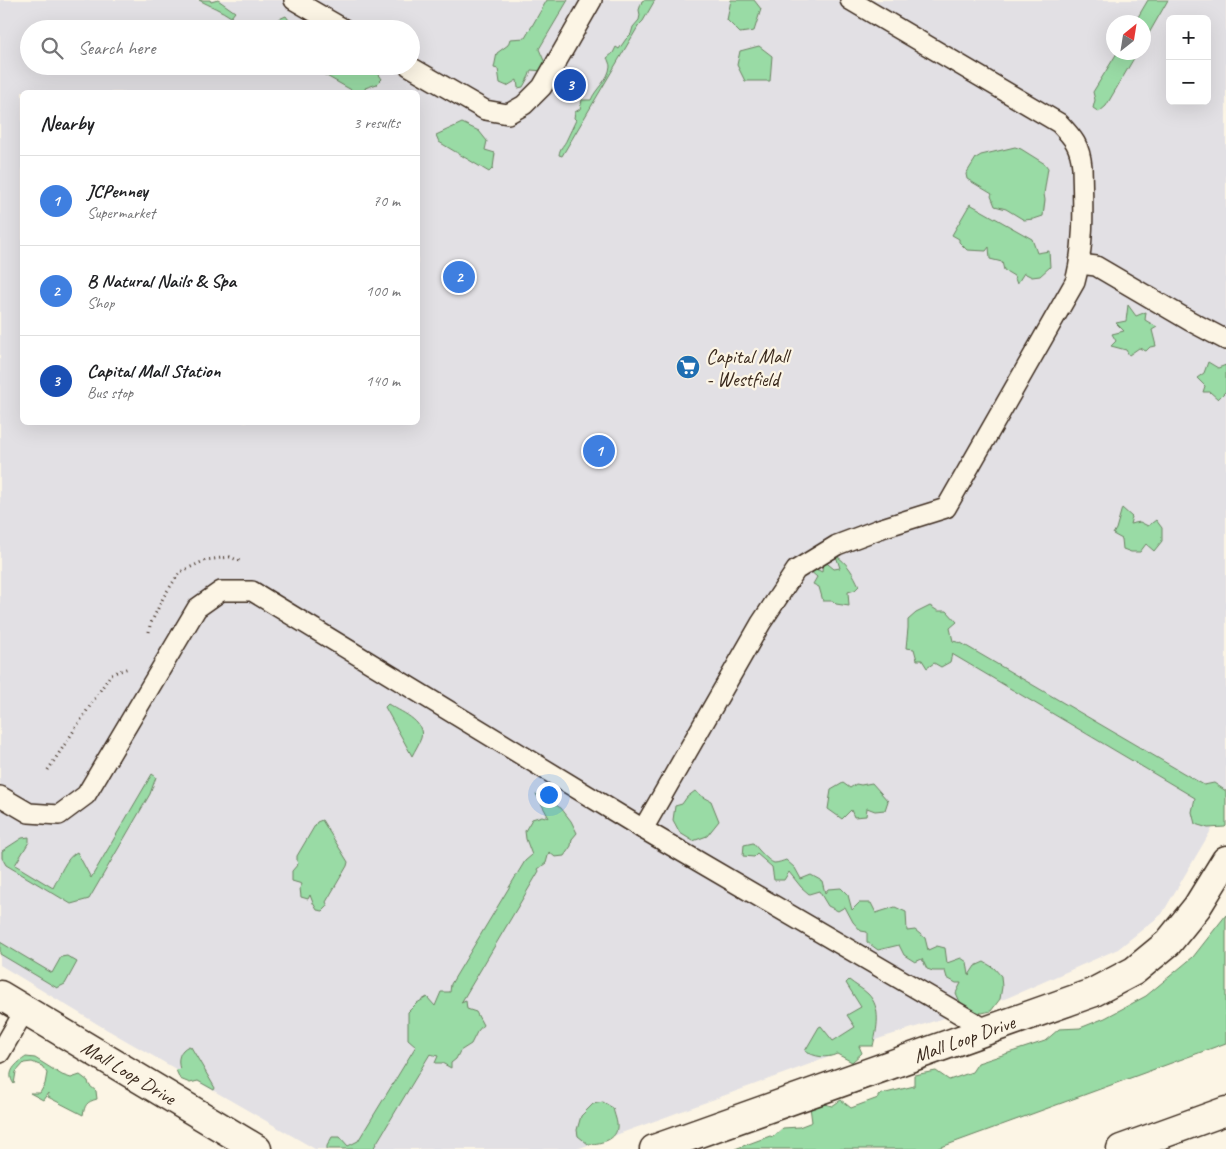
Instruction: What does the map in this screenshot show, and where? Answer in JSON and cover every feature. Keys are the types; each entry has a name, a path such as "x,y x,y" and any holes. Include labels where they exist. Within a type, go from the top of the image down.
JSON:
{"street":[{"name":"Mall Loop Drive","path":"654,1149 1092,994 1134,971 1168,943 1197,908 1226,860"},
{"name":"Mall Loop Drive","path":"0,995 257,1149"},
{"path":"1121,1149 1226,1111"}],"lane":[{"path":"294,0 328,20"},
{"path":"420,72 485,110 508,114 524,105 542,87 592,0"},
{"path":"643,829 761,623 796,570 837,544 946,508 1068,296 1075,282 1080,264 1082,167 1075,140 1059,124 850,0"},
{"path":"1080,264 1096,266 1226,340"},
{"path":"0,796 29,813 59,814 86,794 197,608 220,591 252,591 643,829 989,1031"},
{"path":"0,1053 25,1010"}],"shaded area":[{"path":"0,0 1226,0 1226,805 1162,914 1118,949 1007,998 881,1038 577,1149 315,1149 99,1025 0,965"}],"green space":[{"path":"199,0 210,0 211,2 218,0 235,12 231,17"},
{"path":"547,0 568,0 539,49 545,63 543,71 531,70 523,87 518,88 517,80 507,86 500,83 498,69 494,68 497,53 508,45 510,39 525,38"},
{"path":"644,0 655,0 562,156 559,155 576,120 574,118 575,112 580,109 582,100 591,100 605,80 610,66 607,58 616,47 619,49 631,34 633,27 639,20 639,10"},
{"path":"731,0 754,0 761,9 754,31 740,33 727,20"},
{"path":"1148,0 1168,0 1151,30 1151,15 1139,15"},
{"path":"286,16 289,20 277,20"},
{"path":"759,46 772,56 770,81 745,81 737,65 740,51"},
{"path":"1113,60 1133,60 1106,106 1099,112 1093,108 1095,100 1093,92"},
{"path":"325,75 379,75 382,79 377,84 365,88 366,90 351,90"},
{"path":"462,123 479,131 487,141 485,150 495,153 493,168 489,172 439,142 436,135"},
{"path":"1015,147 1045,164 1048,168 1043,216 1034,219 1024,220 1006,209 995,206 992,194 967,179 966,174 976,158 981,155"},
{"path":"970,204 1032,239 1037,253 1049,251 1050,267 1040,276 1032,277 1024,273 1017,284 1014,276 1004,270 1002,262 990,259 989,247 986,251 967,250 959,242 959,239 952,235"},
{"path":"1128,305 1136,316 1146,312 1145,320 1157,327 1152,330 1156,346 1150,347 1146,351 1139,348 1129,355 1126,350 1111,346 1116,341 1112,334 1124,331 1116,323 1126,321"},
{"path":"1208,362 1218,368 1226,365 1226,391 1218,399 1210,392 1203,392 1205,386 1197,378 1204,373"},
{"path":"1122,508 1132,517 1130,524 1140,522 1148,526 1156,520 1162,528 1162,541 1154,551 1146,544 1140,552 1131,552 1123,549 1122,539 1113,534"},
{"path":"836,556 847,565 859,586 855,590 848,592 849,606 836,604 833,601 823,601 819,587 813,584 817,577 809,570 812,567 822,572 823,560 834,569 840,568"},
{"path":"930,606 938,611 947,611 957,622 950,628 953,641 961,643 1204,785 1214,783 1226,791 1226,826 1208,828 1195,824 1192,812 1195,798 952,654 950,662 941,667 934,663 927,668 922,660 917,660 914,649 906,648 908,620 916,613"},
{"path":"388,704 411,717 420,726 421,738 412,756 385,707"},
{"path":"152,774 156,777 150,794 89,899 71,904 6,865 2,858 2,851 22,838 29,837 29,842 15,865 53,888 69,858 77,852 91,878"},
{"path":"843,783 850,788 856,784 872,783 888,801 885,810 875,811 867,808 866,816 854,817 851,810 842,819 828,809 831,790"},
{"path":"695,791 711,801 719,821 707,836 693,841 680,833 673,820 675,806 682,804"},
{"path":"536,794 561,808 577,833 564,856 555,857 549,852 546,863 538,869 539,871 461,1003 466,1001 467,1009 476,1012 483,1025 471,1044 460,1051 456,1059 451,1063 451,1068 442,1063 435,1063 438,1056 430,1054 373,1149 327,1149 332,1137 340,1137 348,1146 358,1141 416,1046 408,1039 408,1012 427,997 435,1006 441,992 450,992 451,984 525,861 532,855 525,831 532,819 542,816 549,818"},
{"path":"322,820 348,862 326,902 328,906 323,911 317,910 310,895 308,899 301,897 300,888 302,884 292,881 292,871 298,864 297,856 317,822"},
{"path":"753,843 772,862 776,863 786,860 795,868 801,879 811,875 822,881 825,893 828,889 841,888 848,895 852,910 859,903 871,903 876,913 895,907 906,912 907,931 915,930 925,938 928,950 937,946 945,948 947,963 961,958 967,962 969,975 975,966 984,962 994,968 1001,976 1000,999 991,1011 982,1013 972,1011 961,1004 956,993 961,983 956,983 947,978 945,971 927,969 922,959 915,962 904,955 899,945 878,950 867,942 867,932 861,931 853,922 845,907 838,911 828,906 819,891 809,894 789,872 784,880 774,880 772,867 757,854 754,857 743,856 744,845"},
{"path":"1226,915 1226,1043 936,1149 735,1149 770,1136 773,1137 783,1128 799,1127 812,1122 810,1107 817,1102 832,1106 841,1100 851,1108 878,1098 878,1095 914,1086 914,1075 936,1071 949,1080 972,1072 978,1063 1045,1041 1059,1029 1080,1028 1105,1018 1146,996 1193,957"},
{"path":"0,942 52,973 61,957 67,956 77,962 65,984 57,988 0,954"},
{"path":"849,980 868,994 875,1006 877,1026 873,1046 859,1046 862,1053 852,1062 837,1054 821,1057 805,1051 821,1026 833,1041 855,1027 847,1015 861,1007 846,983"},
{"path":"189,1046 215,1088 214,1090 198,1081 190,1083 180,1079 176,1070 180,1069 179,1062 183,1050"},
{"path":"26,1057 35,1058 62,1075 71,1078 80,1075 96,1091 97,1099 87,1104 83,1115 48,1097 48,1093 43,1100 30,1093 40,1093 45,1084 47,1073 42,1066 32,1062 24,1063 16,1072 14,1084 11,1072"},
{"path":"603,1102 613,1108 617,1123 616,1132 606,1141 588,1144 578,1136 577,1130 581,1116 593,1104"}],"place":[{"name":"Capital Mall Station","path":"570,85"},
{"name":"B Natural Nails & Spa","path":"459,277"},
{"name":"Capital Mall - Westfield","path":"688,367"},
{"name":"JCPenney","path":"599,451"}]}
